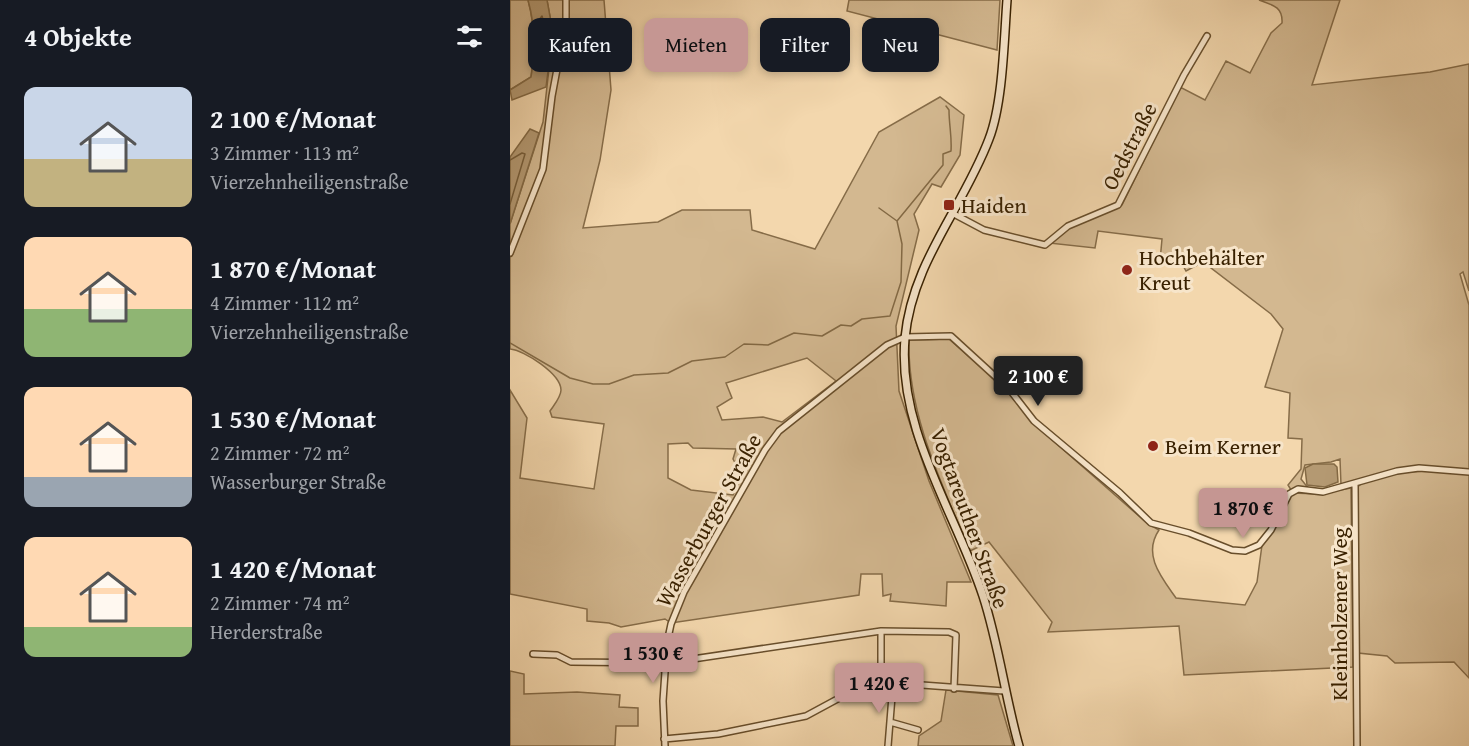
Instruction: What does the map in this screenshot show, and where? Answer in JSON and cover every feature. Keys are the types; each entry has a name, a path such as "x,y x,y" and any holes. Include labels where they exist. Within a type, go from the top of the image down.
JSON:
{"main road":[{"path":"905,337 920,274 988,142 994,122 1007,0"},
{"name":"Vogtareuther Straße","path":"905,337 906,382 914,418 933,475 983,595 1004,691 1019,746"}],"street":[{"path":"510,253 543,169 552,96 566,21 566,0"},
{"name":"Oedstraße","path":"952,213 984,230 1045,245 1068,226 1118,206 1184,75 1207,36"},
{"path":"905,337 951,336 1010,390 1034,422 1120,493 1151,523 1189,533 1232,550 1245,551 1259,545 1280,516 1288,494 1298,489 1323,492 1396,471 1419,468 1469,472"},
{"name":"Wasserburger Straße","path":"664,746 666,663 671,624 684,592 765,450 779,430 887,345 905,337"},
{"name":"Kleinholzener Weg","path":"1355,483 1357,746"},
{"path":"881,631 881,682"},
{"path":"533,654 557,655 571,662 666,663 881,631 949,632 956,635 954,689"},
{"path":"664,739 718,734 806,716 856,689 881,682 1004,691"},
{"path":"888,746 893,684"},
{"path":"890,722 918,730"}],"shaded area":[{"path":"510,0 528,0 532,18 528,18 528,72 532,72 531,77 510,90"},
{"path":"547,0 604,0 605,18 550,18"},
{"path":"849,0 1000,0 997,50 939,35 939,18 874,18 847,11"},
{"path":"1259,0 1340,0 1312,85 1430,72 1469,64 1469,291 1463,272 1460,274 1469,305 1469,471 1434,468 1404,469 1341,485 1340,459 1305,465 1301,479 1309,489 1291,490 1288,485 1301,469 1302,439 1288,438 1290,393 1265,387 1283,329 1271,314 1203,262 1186,271 1182,264 1160,261 1162,239 1098,231 1095,248 1049,243 1069,227 1122,205 1180,87 1205,100 1226,61 1250,73 1271,33 1282,23 1279,10"},
{"path":"549,72 610,72 611,90 600,160 583,228 658,222 682,210 750,210 752,230 815,249 879,132 940,97 964,115 960,155 941,187 932,184 914,214 919,230 896,326 899,391 929,481 971,582 947,582 946,606 890,601 891,594 883,596 882,574 861,574 859,595 671,623 665,619 621,627 609,623 587,621 587,609 510,594 510,390 527,418 520,478 594,489 604,424 552,417 550,411 561,390 555,377 541,364 510,349 510,224 543,122","holes":["807,358 836,381 782,422 763,417 722,420 717,407 732,398 726,383","688,443 693,448 736,449 733,459 742,476 733,495 691,490 668,478 668,444"]},
{"path":"949,339 1008,391 1033,423 1148,524 1159,530 1154,539 1153,557 1160,574 1176,598 1245,605 1257,582 1262,545 1289,496 1293,493 1318,494 1351,488 1353,667 1184,675 1179,626 1048,632 1052,622 989,542 970,551 928,448 914,395 909,340"},
{"path":"1432,471 1469,474 1469,678 1454,662 1395,663 1387,656 1358,653 1357,488 1381,476 1403,472"},
{"path":"510,671 524,674 524,694 577,692 620,695 619,707 638,708 638,726 616,726 615,746 510,746"},
{"path":"946,690 998,695 1013,746 918,746 919,736 941,721"}],"water":[{"path":"528,0 547,0 550,18 531,18"},
{"path":"532,72 548,72 546,87 512,100 510,90 531,77"},
{"path":"530,129 539,133 510,224 510,157"},
{"path":"1313,464 1334,464 1337,467 1338,482 1325,487 1307,485 1305,468"}],"waterway":[{"path":"510,343 570,378 593,384 609,384 634,375 668,373 692,361 725,357 744,344 768,345 794,333 822,336 841,325 851,326 862,319 890,316 901,282 902,244 897,221 943,165 943,154 951,151 949,110 946,106"},
{"path":"879,208 897,221"}],"place":[{"name":"Haiden","path":"949,205"},
{"name":"Hochbehälter Kreut","path":"1127,270"},
{"name":"Beim Kerner","path":"1153,446"}]}
